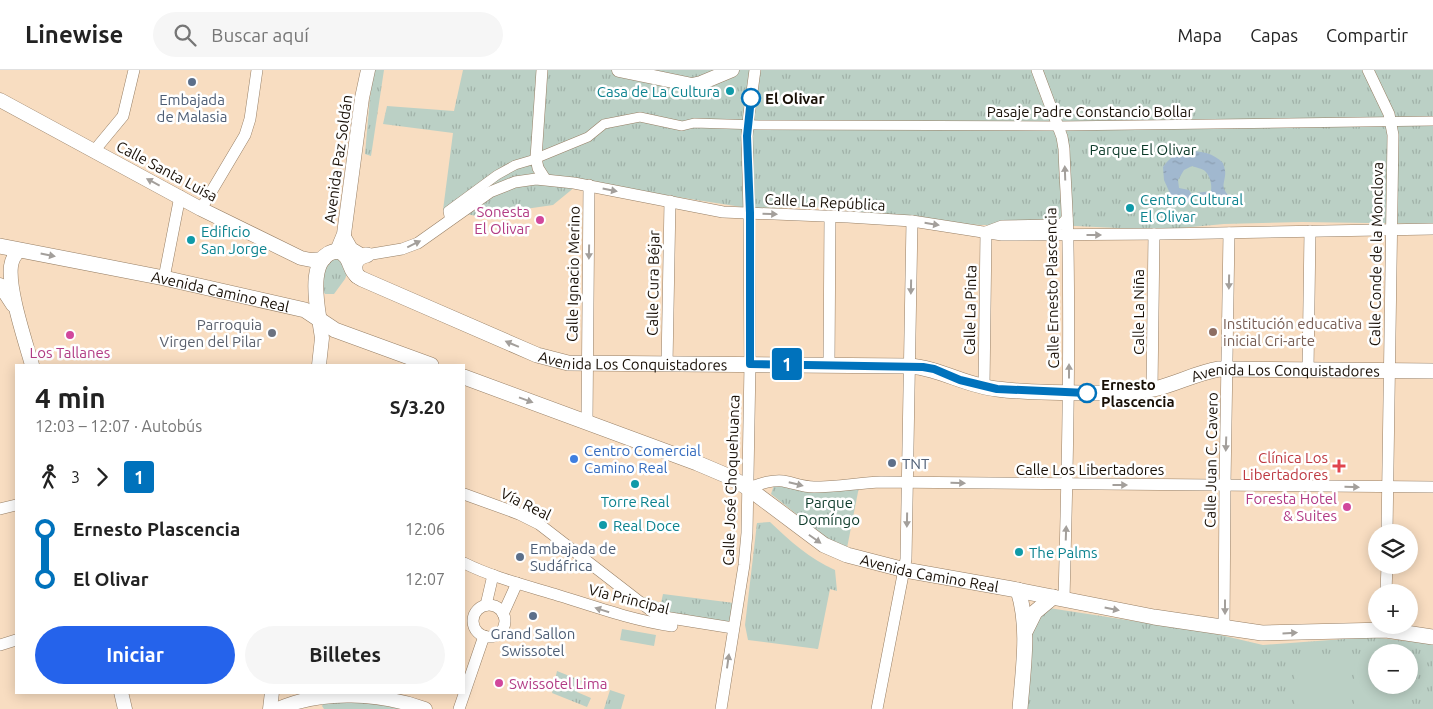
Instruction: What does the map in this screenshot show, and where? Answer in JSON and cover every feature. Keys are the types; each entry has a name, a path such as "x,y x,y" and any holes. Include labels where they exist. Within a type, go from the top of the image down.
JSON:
{"main road":[{"name":"Avenida Camino Real","path":"0,246 164,278 305,310 335,330 428,364"},
{"path":"320,319 315,288 318,273 330,255 345,255 353,274 358,277"},
{"path":"358,277 354,269 355,263 358,259 367,255"},
{"name":"Avenida Los Conquistadores","path":"358,277 537,355 568,363 909,366 934,369 960,380 984,387 1068,393 1130,392 1152,389 1207,371 1228,369 1433,371"},
{"name":"Avenida Camino Real","path":"465,377 730,477 748,488 824,545 847,555 905,570 1224,628 1280,634 1368,629"},
{"path":"1018,590 1025,632 1020,709"},
{"path":"1025,632 1036,612 1059,598"},
{"name":"Avenida Camino Real","path":"1417,634 1433,637"}],"street":[{"path":"94,151 123,116 134,70"},
{"path":"201,209 245,135 250,120 257,70"},
{"name":"Avenida Paz Soldán","path":"330,255 344,234 362,98 368,70"},
{"path":"542,70 536,158 538,168 545,179"},
{"path":"619,70 662,75 686,84 697,84 732,70"},
{"name":"Calle José Choquehuanca","path":"721,709 744,565 747,533 750,364 748,125 756,70"},
{"name":"Calle Ernesto Plascencia","path":"1037,70 1058,126 1064,149 1068,235 1068,484 1059,598"},
{"name":"Calle Conde de la Monclova","path":"1368,70 1391,121 1392,135 1387,524"},
{"name":"Calle Santa Luisa","path":"0,100 201,209 301,258 311,260 330,255"},
{"name":"Pasaje Padre Constancio Bollar","path":"450,221 448,211 515,165 588,137 604,124 640,117 682,126 694,124 1058,126 1433,120"},
{"name":"Calle La República","path":"367,255 402,249 418,243 490,192 515,182 545,179 723,212 912,221 1002,235 1229,233 1392,228 1433,229"},
{"name":"Calle Ignacio Merino","path":"587,422 590,186"},
{"path":"164,278 180,196"},
{"name":"Calle Cura Béjar","path":"667,365 670,201"},
{"path":"829,364 830,216"},
{"name":"Calle La República","path":"986,232 1002,226 1056,225 1062,224 1066,219"},
{"path":"877,709 905,570 907,550 912,221"},
{"path":"1308,370 1310,231"},
{"name":"Calle La Pinta","path":"984,387 986,232"},
{"name":"Calle Juan C. Cavero","path":"1224,628 1229,233"},
{"path":"344,234 352,248 360,254 367,255"},
{"name":"Calle La Niña","path":"1152,389 1154,234"},
{"path":"20,250 13,260 11,277 18,313 32,364"},
{"path":"0,284 18,313"},
{"path":"319,364 322,338 320,319"},
{"name":"Calle Los Libertadores","path":"748,488 775,481 814,487 881,482 1433,487"},
{"name":"Vía Real","path":"465,494 519,514 538,524 658,616 733,631"},
{"path":"0,509 15,505"},
{"name":"Vía Principal","path":"465,563 517,583 653,624 733,631"},
{"path":"486,606 493,575"},
{"path":"503,614 496,606 486,606 477,611 474,620 476,629 484,636 494,636 502,629 504,624 503,614 517,583"},
{"path":"634,619 643,616 643,605"},
{"path":"465,691 484,636"},
{"path":"0,645 15,640"},
{"path":"121,694 125,709"},
{"path":"270,709 272,694"},
{"path":"459,709 464,694"},
{"path":"278,709 290,704 319,704 343,696 368,696 393,700 425,709"}],"green space":[{"path":"374,70 384,70 371,156 365,154"},
{"name":"Parque El Olivar","path":"463,70 1433,70 1433,224 1302,222 1224,224 1159,230 1054,225 981,225 918,221 824,207 748,208 581,182 553,205 477,216 443,210 453,133 383,124 387,106 454,111"},
{"path":"342,257 349,269 345,279 334,294 325,294 322,285 324,269 330,261"},
{"name":"Parque Domíngo","path":"774,485 859,487 847,548 834,544 771,494"},
{"path":"770,522 809,555 835,570 837,591 830,589 818,649 748,640 745,625 757,523"},
{"path":"663,594 734,603 730,623 660,611 641,596 661,603"},
{"path":"1049,608 1212,633 1263,645 1371,637 1433,644 1433,709 1025,709 1033,622"},
{"path":"622,629 656,635 654,646 620,640"},
{"path":"1295,657 1347,657 1347,683 1295,683"},
{"path":"1355,660 1368,660 1368,683 1354,683"},
{"path":"557,671 582,681 577,692 591,698 587,707 552,693"},
{"path":"1295,685 1347,685 1347,709 1295,709"},
{"path":"1354,686 1368,686 1368,694 1398,694 1398,709 1354,709"},
{"path":"610,690 625,695 621,709 604,709"},
{"path":"350,699 402,709 324,709 322,706 324,702"}],"water":[{"path":"1188,151 1207,153 1223,163 1225,172 1224,188 1228,195 1228,201 1223,203 1214,197 1199,199 1197,193 1211,191 1211,183 1205,171 1192,166 1184,170 1178,180 1179,188 1189,190 1192,195 1192,201 1187,203 1172,198 1164,180 1163,167 1174,156"}],"bus line":[{"name":"1","path":"751,98 747,136 750,213 750,364 923,367 934,369 960,380 984,387 1087,393"}],"place":[{"name":"Embajada de Malasia","path":"192,82"},
{"name":"Casa de La Cultura","path":"730,91"},
{"name":"El Olivar","path":"751,98"},
{"name":"Centro Cultural El Olivar","path":"1130,208"},
{"name":"Sonesta El Olivar","path":"540,220"},
{"name":"Edificio San Jorge","path":"191,240"},
{"name":"Institución educativa inicial Cri-arte","path":"1213,332"},
{"name":"Parroquia Virgen del Pilar","path":"272,333"},
{"name":"Los Tallanes","path":"70,335"},
{"name":"Ernesto Plascencia","path":"1087,393"},
{"name":"Centro Comercial Camino Real","path":"574,459"},
{"name":"TNT","path":"892,463"},
{"name":"Clínica Los Libertadores","path":"1339,466"},
{"name":"Torre Real","path":"635,484"},
{"name":"Foresta Hotel & Suites","path":"1347,507"},
{"name":"Real Doce","path":"603,525"},
{"name":"The Palms","path":"1019,552"},
{"name":"Embajada de Sudáfrica","path":"520,557"},
{"name":"Grand Sallon Swissotel","path":"533,616"},
{"name":"Swissotel Lima","path":"499,683"}]}
